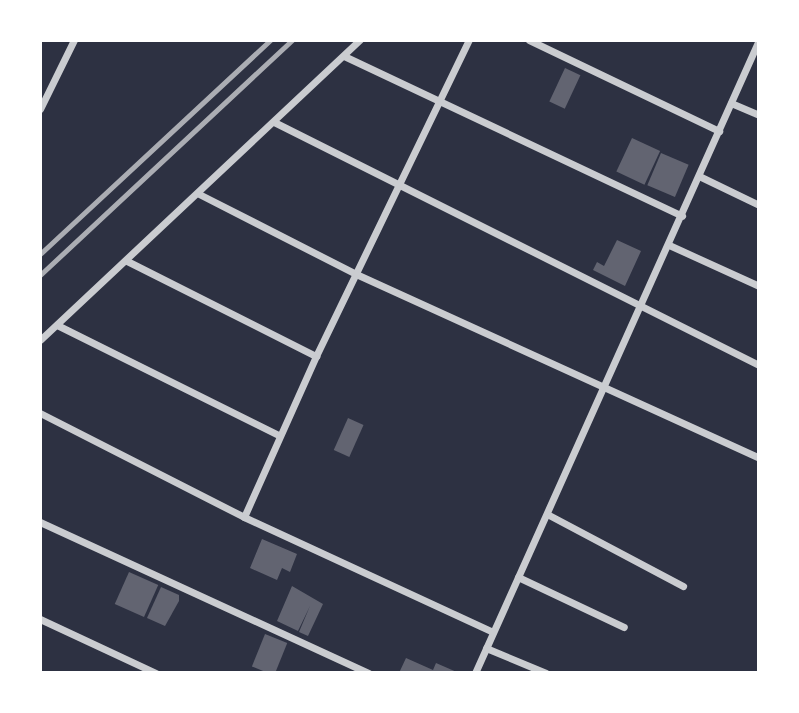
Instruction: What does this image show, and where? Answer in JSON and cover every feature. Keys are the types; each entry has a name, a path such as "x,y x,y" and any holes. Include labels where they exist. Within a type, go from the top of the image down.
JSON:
{"street":[{"path":"40,109 74,40"},
{"path":"40,340 200,194 360,40"},
{"path":"244,517 279,435 397,184 469,40"},
{"path":"529,40 719,131"},
{"path":"475,673 642,306 758,40"},
{"path":"344,56 682,215"},
{"path":"731,103 759,115"},
{"path":"274,122 759,365"},
{"path":"699,176 759,205"},
{"path":"200,194 356,274 759,458"},
{"path":"669,245 759,286"},
{"path":"127,261 316,356"},
{"path":"57,325 279,435"},
{"path":"40,413 244,517 493,632"},
{"path":"547,514 683,586"},
{"path":"40,522 369,673"},
{"path":"518,577 624,627"},
{"path":"40,619 156,673"},
{"path":"486,648 546,673"}],"building":[{"path":"565,68 580,75 565,109 549,102"},
{"path":"632,138 660,151 644,185 616,172"},
{"path":"661,153 689,165 675,197 647,185"},
{"path":"617,240 641,251 625,286 593,270 597,262 604,266"},
{"path":"348,418 364,425 349,457 334,450"},
{"path":"262,539 297,554 290,572 282,568 277,580 250,568"},
{"path":"129,572 158,585 144,617 115,604"},
{"path":"292,586 323,604 308,636 299,632 310,606 298,631 277,621"},
{"path":"161,587 179,595 179,601 165,626 147,618"},
{"path":"265,634 287,643 275,673 252,666"},
{"path":"406,658 433,670 436,663 459,673 399,673"}],"railway":[{"path":"40,254 270,40"},
{"path":"40,275 292,40"}]}
